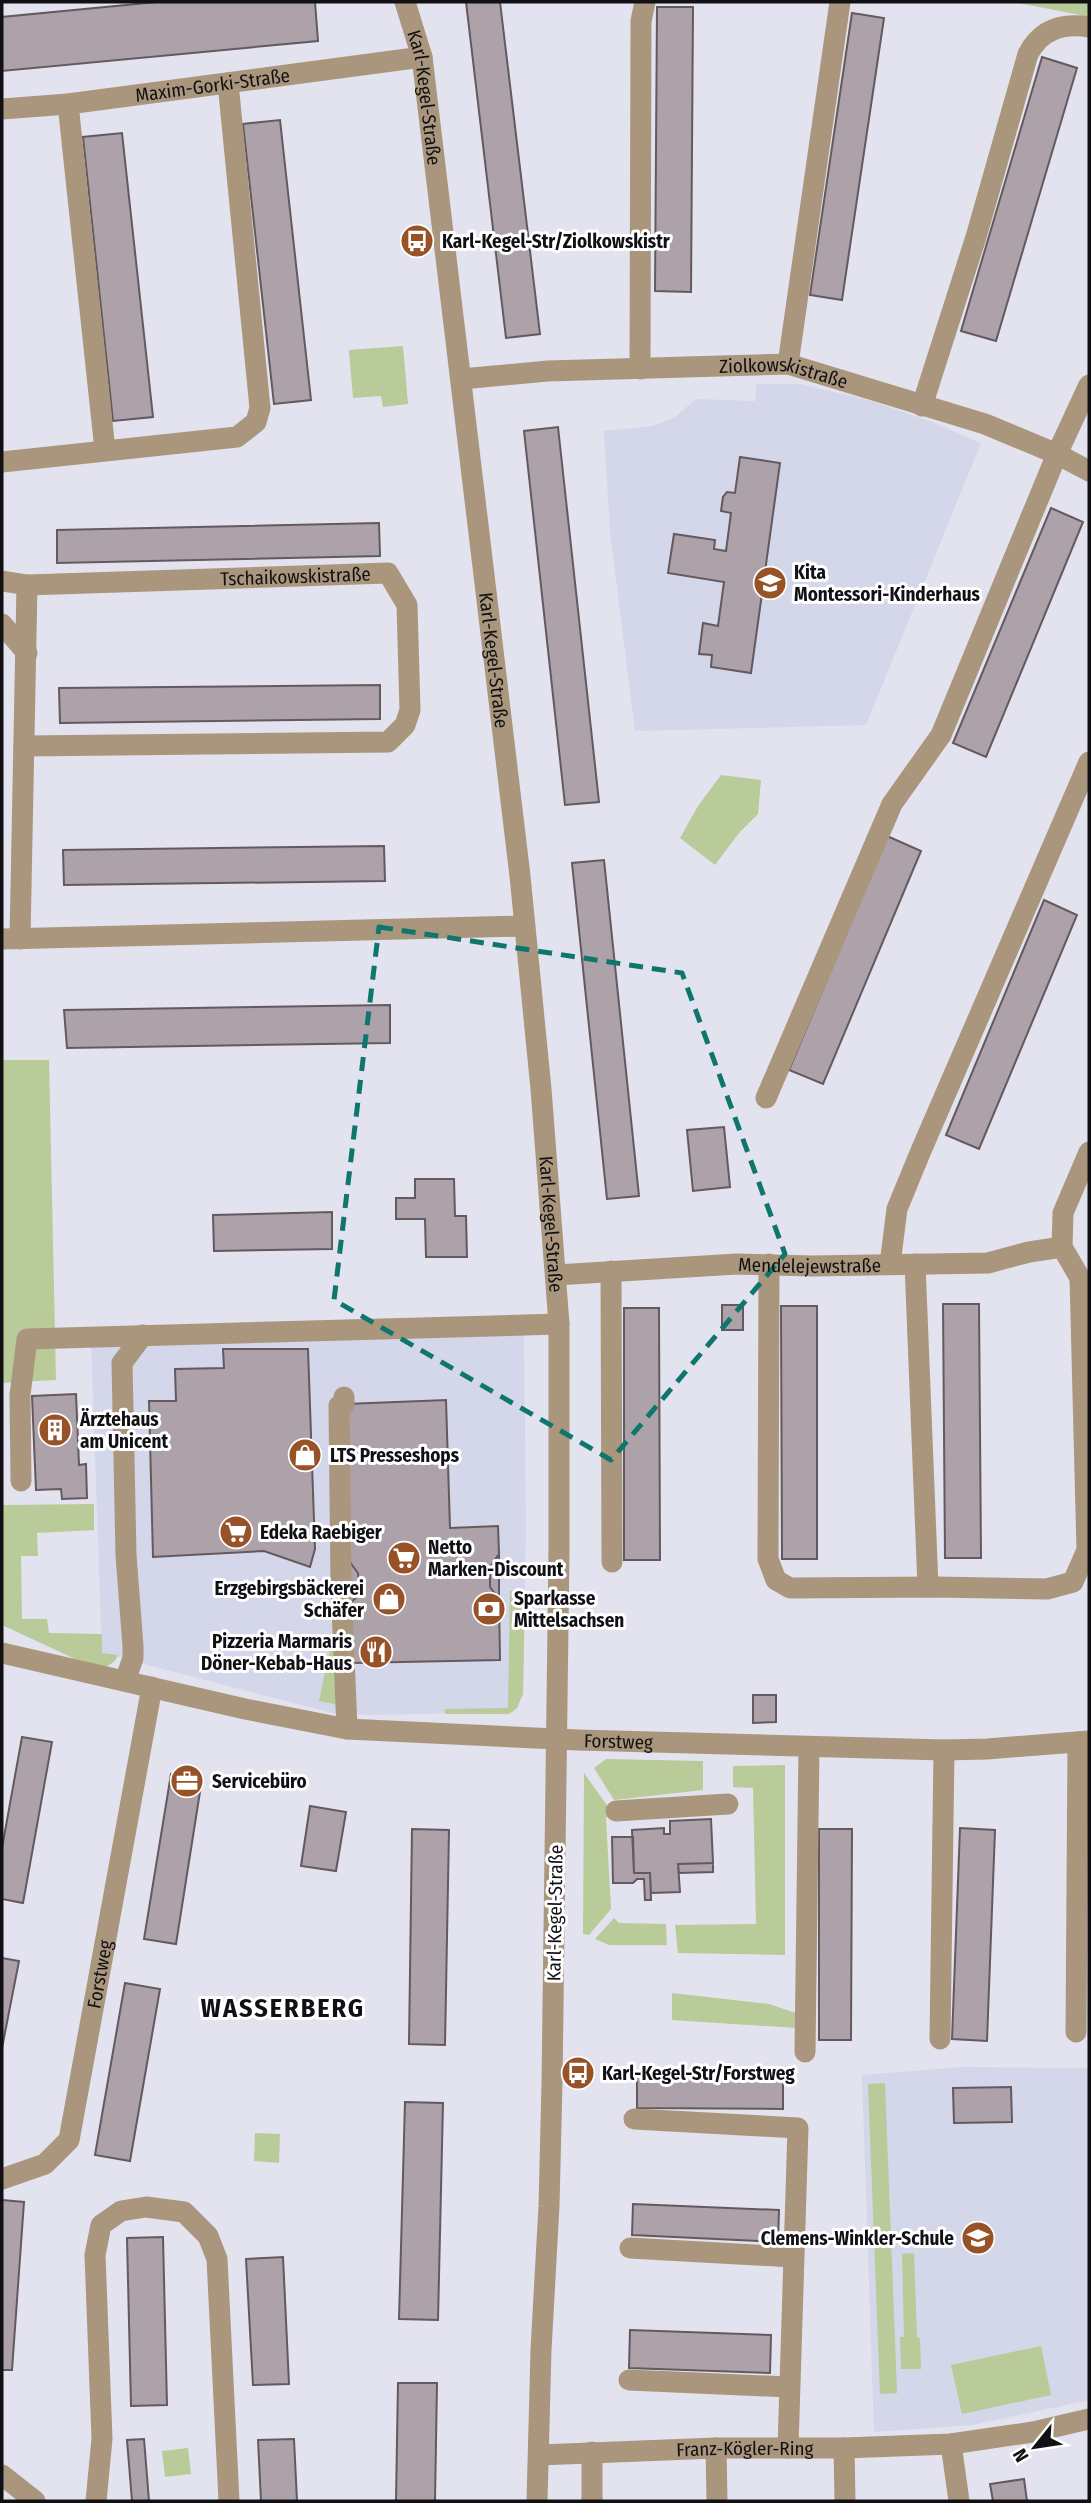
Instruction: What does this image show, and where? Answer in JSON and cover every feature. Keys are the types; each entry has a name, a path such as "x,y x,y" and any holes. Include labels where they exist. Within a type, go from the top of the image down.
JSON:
{"street":[{"name":"Karl-Kegel-Straße","path":"405,2 422,57 461,379 541,1089 559,1324 552,2096 537,2501"},
{"path":"640,369 640,21 645,2"},
{"path":"788,364 840,2"},
{"path":"922,406 976,237 1028,54 1033,44 1051,29 1063,26 1089,27"},
{"name":"Maxim-Gorki-Straße","path":"2,109 68,104 422,57"},
{"path":"2,462 237,437 256,422 260,408 228,83"},
{"path":"68,104 105,450"},
{"name":"Ziolkowskistraße","path":"461,379 548,372 788,364 985,424 1057,454 1089,471"},
{"path":"766,1098 892,804 941,735 1057,454 1089,385"},
{"name":"Tschaikowskistraße","path":"24,746 388,743 405,725 410,710 407,605 388,573 27,585"},
{"path":"2,581 27,585 24,746 11,939 524,926"},
{"path":"2,624 27,653"},
{"path":"890,1264 897,1209 1089,762"},
{"path":"769,1264 768,1559 776,1580 790,1588 1047,1589 1073,1582 1087,1550 1080,1278 1062,1247 1063,1213 1089,1152"},
{"name":"Mendelejewstraße","path":"556,1275 737,1264 813,1266 988,1263 1062,1247"},
{"path":"915,1264 928,1587"},
{"path":"611,1272 612,1562"},
{"path":"21,1481 20,1395 27,1339 559,1324"},
{"path":"125,1681 133,1658 133,1646 126,1555 122,1363 144,1335"},
{"path":"344,1397 344,1404 339,1406 347,1729"},
{"name":"Forstweg","path":"2,1653 244,1709 347,1729 556,1740 809,1748 944,1750 1084,1742"},
{"name":"Forstweg","path":"2,2179 45,2164 69,2140 152,1687"},
{"path":"1076,2032 1084,1742"},
{"path":"804,2053 809,1748"},
{"path":"940,2039 944,1750"},
{"path":"616,1811 728,1804"},
{"path":"634,2119 798,2128 788,2448"},
{"path":"96,2501 102,2439 94,2255 101,2225 121,2211 146,2207 184,2212 208,2236 218,2259 229,2501"},
{"path":"630,2248 793,2257"},
{"path":"629,2380 788,2387"},
{"name":"Franz-Kögler-Ring","path":"539,2455 716,2448 844,2448 951,2444 1033,2432 1089,2418"},
{"path":"951,2444 959,2501"},
{"path":"716,2448 718,2501"},
{"path":"844,2448 845,2501"},
{"path":"592,2452 592,2501"},
{"path":"2,2475 35,2501"}],"highlighted area":[{"path":"379,927 682,973 785,1254 611,1460 334,1300"}],"shaded area":[{"name":"Kita Montessori-Kinderhaus","path":"756,384 800,384 868,400 932,422 981,443 866,725 635,731 610,532 604,431 653,426 675,417 696,399 755,401"},
{"path":"524,1333 526,1526 523,1694 513,1712 372,1715 332,1713 102,1653 91,1342"},
{"name":"Clemens-Winkler-Schule","path":"963,2067 1089,2068 1089,2400 973,2425 874,2432 862,2075"}],"green space":[{"path":"1014,2 1089,2 1089,18 1080,15"},
{"path":"403,346 408,404 383,407 381,396 353,398 349,350"},
{"path":"721,775 761,780 758,814 739,833 715,865 680,838 698,806"},
{"path":"2,1060 49,1060 56,1380 2,1383"},
{"path":"94,1504 94,1530 37,1533 38,1556 21,1556 22,1619 47,1619 49,1633 102,1634 102,1653 118,1655 115,1661 106,1667 88,1665 2,1625 2,1505"},
{"path":"510,1591 525,1591 523,1694 517,1708 509,1714 445,1714 445,1709 508,1708"},
{"path":"332,1639 335,1639 339,1705 319,1701"},
{"path":"606,1759 703,1761 703,1790 614,1800 594,1768"},
{"path":"785,1765 785,1955 678,1953 675,1925 756,1924 753,1788 733,1787 733,1766"},
{"path":"584,1773 611,1811 606,1818 611,1909 589,1935 583,1934"},
{"path":"614,1918 619,1923 666,1924 667,1945 609,1945 595,1939"},
{"path":"672,1993 769,2004 796,2013 797,2028 672,2020"},
{"path":"885,2083 897,2393 880,2394 868,2084"},
{"path":"255,2133 280,2134 279,2163 254,2161"},
{"path":"914,2253 921,2369 901,2369 900,2337 904,2337 902,2254"},
{"path":"1041,2346 1051,2395 962,2414 951,2365"},
{"path":"188,2448 191,2474 165,2477 162,2451"}],"building":[{"path":"157,2 315,2 318,41 2,71 2,17"},
{"path":"466,2 500,2 540,334 506,338"},
{"path":"657,7 693,7 691,292 655,291"},
{"path":"852,13 884,18 842,300 810,295"},
{"path":"1042,57 1077,68 996,341 961,331"},
{"path":"280,120 311,400 274,404 243,124"},
{"path":"122,133 153,417 113,421 83,137"},
{"path":"558,427 599,802 565,805 524,431"},
{"path":"740,457 780,463 751,673 711,667 712,655 699,654 703,623 718,626 724,582 668,573 674,534 715,540 714,549 726,551 731,513 721,511 723,497 727,492 735,493"},
{"path":"1051,508 1083,522 986,757 953,743"},
{"path":"379,523 380,556 57,563 57,530"},
{"path":"380,685 380,719 60,723 59,688"},
{"path":"887,836 921,851 823,1084 789,1070"},
{"path":"384,846 385,881 64,885 63,850"},
{"path":"604,860 639,1196 607,1199 572,863"},
{"path":"1044,900 1077,915 979,1149 946,1135"},
{"path":"390,1005 390,1043 67,1048 64,1010"},
{"path":"724,1127 730,1187 693,1191 687,1130"},
{"path":"415,1179 454,1179 455,1216 466,1216 467,1257 426,1257 425,1219 396,1219 396,1198 415,1198"},
{"path":"332,1212 332,1249 214,1251 213,1215"},
{"path":"943,1304 979,1304 981,1558 945,1558"},
{"path":"722,1305 743,1305 743,1330 722,1330"},
{"path":"781,1306 817,1306 817,1559 782,1559"},
{"path":"624,1308 659,1308 660,1560 624,1560"},
{"path":"223,1349 308,1349 315,1549 310,1567 264,1551 153,1557 149,1401 176,1401 175,1369 224,1368"},
{"name":"Ärztehaus am Unicent","path":"76,1394 79,1465 86,1464 87,1498 62,1499 61,1489 36,1490 32,1396"},
{"path":"446,1400 450,1528 498,1526 499,1554 490,1567 490,1587 499,1599 500,1660 353,1663 350,1603 360,1594 358,1573 349,1561 346,1404"},
{"path":"499,1554 499,1599 490,1587 490,1567"},
{"path":"349,1561 358,1573 360,1594 350,1603"},
{"path":"753,1695 776,1695 776,1722 753,1723"},
{"path":"22,1737 52,1742 23,1903 2,1899 2,1848"},
{"path":"171,1774 202,1779 176,1944 144,1939"},
{"path":"310,1806 346,1812 336,1871 301,1866"},
{"path":"711,1819 713,1863 678,1864 680,1892 651,1893 650,1873 634,1873 632,1830 664,1828 664,1834 670,1834 670,1821"},
{"path":"960,1828 995,1830 987,2041 952,2039"},
{"path":"412,1829 449,1830 445,2045 409,2044"},
{"path":"819,1829 852,1829 851,2040 819,2040"},
{"path":"612,1837 633,1837 634,1873 650,1873 651,1900 645,1900 644,1879 637,1879 633,1883 613,1883"},
{"path":"713,1863 713,1872 679,1873 678,1864"},
{"path":"2,1958 19,1961 2,2048"},
{"path":"125,1983 160,1989 130,2161 95,2155"},
{"path":"637,2075 783,2076 783,2109 637,2108"},
{"path":"1011,2087 1012,2122 954,2123 953,2088"},
{"path":"405,2102 443,2103 438,2320 399,2319"},
{"path":"2,2200 24,2202 12,2370 2,2370"},
{"path":"633,2204 779,2210 778,2242 632,2235"},
{"path":"163,2237 167,2405 131,2406 127,2238"},
{"path":"283,2257 289,2384 253,2385 246,2259"},
{"path":"630,2330 771,2335 770,2373 629,2368"},
{"path":"398,2383 437,2383 435,2501 396,2501"},
{"path":"144,2439 149,2501 132,2501 127,2440"},
{"path":"294,2439 297,2501 261,2501 258,2440"},
{"path":"1024,2479 1027,2501 993,2501 990,2484"}],"place":[{"name":"Karl-Kegel-Str/Ziolkowskistr","path":"417,241"},
{"name":"Kita Montessori-Kinderhaus","path":"770,583"},
{"name":"Ärztehaus am Unicent","path":"55,1430"},
{"name":"LTS Presseshops","path":"305,1455"},
{"name":"Edeka Raebiger","path":"236,1532"},
{"name":"Netto Marken-Discount","path":"404,1558"},
{"name":"Erzgebirgsbäckerei Schäfer","path":"389,1599"},
{"name":"Sparkasse Mittelsachsen","path":"489,1609"},
{"name":"Pizzeria Marmaris Döner-Kebab-Haus","path":"376,1652"},
{"name":"Servicebüro","path":"187,1781"},
{"name":"Karl-Kegel-Str/Forstweg","path":"578,2073"},
{"name":"Clemens-Winkler-Schule","path":"978,2238"}],"district":[{"name":"WASSERBERG","path":"283,2008"}]}
